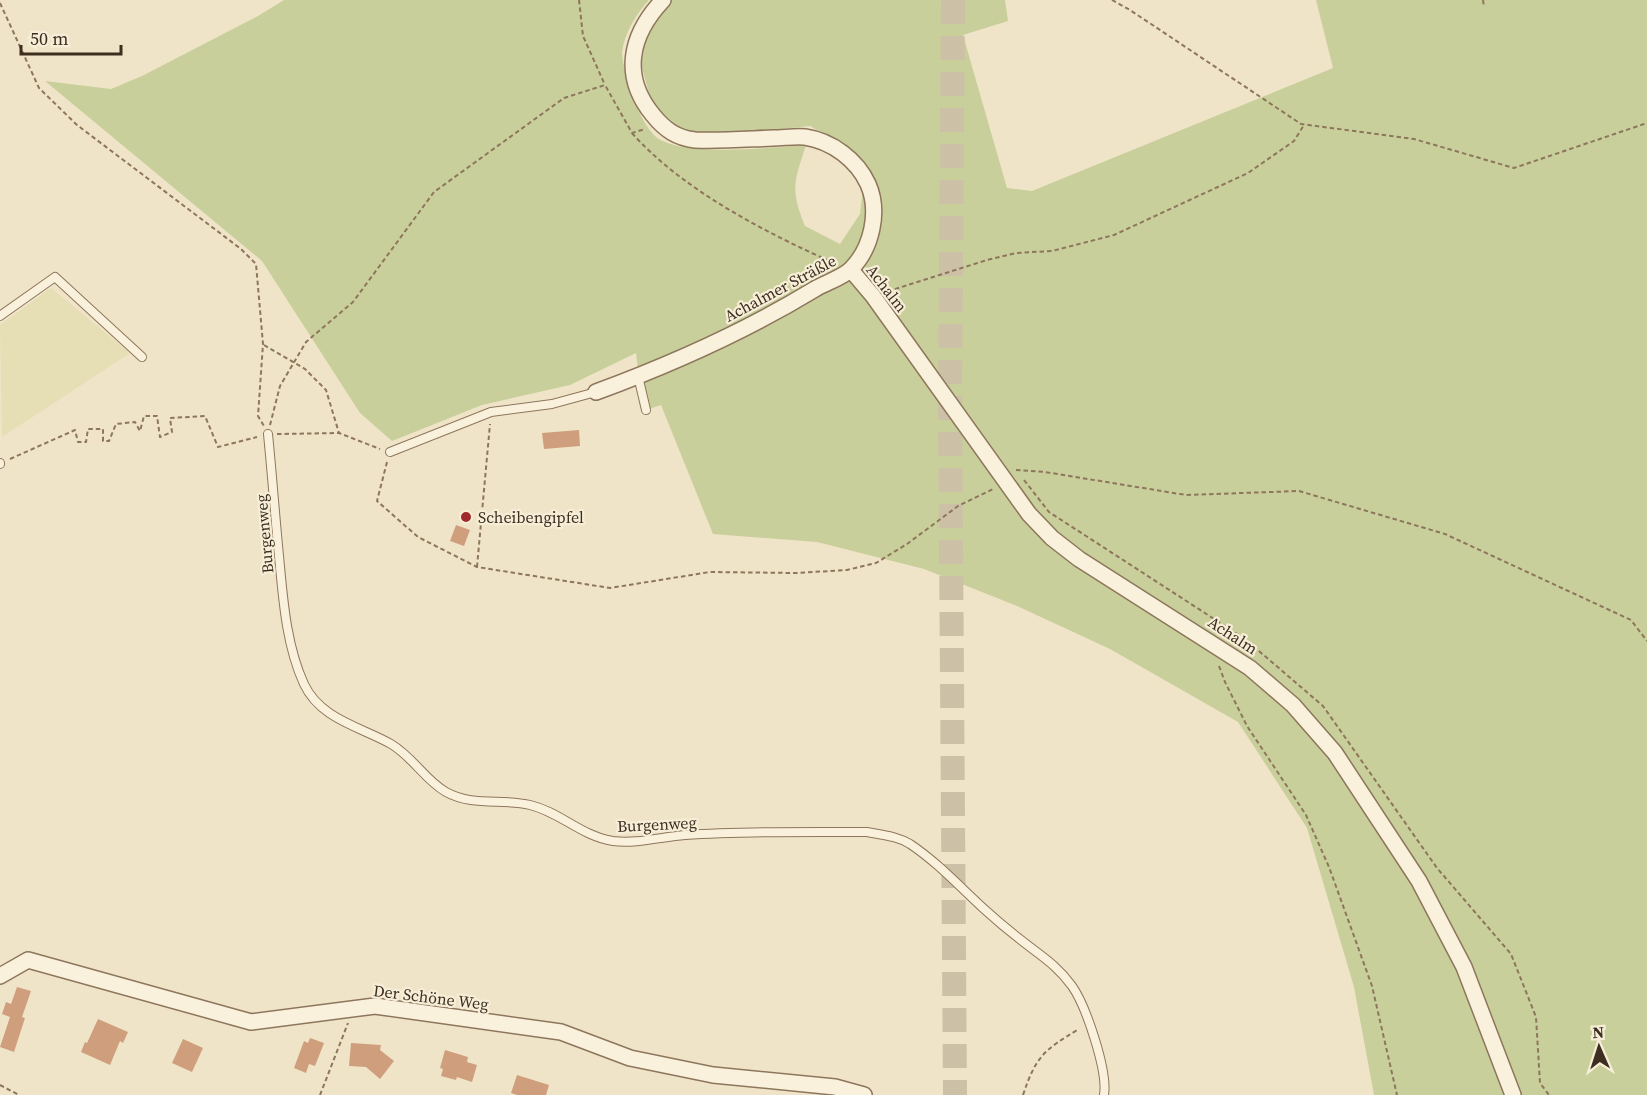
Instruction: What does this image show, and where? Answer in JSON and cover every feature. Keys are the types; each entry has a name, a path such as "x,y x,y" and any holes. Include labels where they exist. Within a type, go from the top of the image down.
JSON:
{"street":[{"name":"Achalmer Sträßle","path":"596,392 722,339 786,307 850,270 863,252 872,231 874,207 871,190 863,173 847,156 829,145 803,137 695,140 681,138 662,125 640,98 635,85 633,54 641,30 649,16 663,0"},
{"name":"Achalm","path":"850,270 873,296 1011,477 1029,514 1044,530 1079,559 1250,668 1293,705 1335,753 1419,881 1464,967 1513,1095"},
{"name":"Der Schöne Weg","path":"0,976 28,960 250,1022 375,1006 561,1032 630,1058 713,1075 835,1087 864,1095"}],"lane":[{"path":"0,316 55,277 142,357"},
{"path":"638,376 646,410"},
{"path":"390,452 491,412 552,404 596,392"},
{"name":"Burgenweg","path":"268,434 283,602 293,655 310,697 320,708 398,748 444,791 474,801 527,804 538,807 586,834 601,838 631,841 685,835 867,832 903,840 949,875 1023,942 1053,963 1073,987 1089,1023 1103,1070 1104,1095"}],"path":[{"path":"579,0 584,36 605,85 632,133 650,153 670,171 714,200 809,252 850,270"},
{"path":"1112,0 1304,124 1414,139 1514,168 1647,123"},
{"path":"1483,0 1484,8"},
{"path":"0,3 39,88 77,125 241,249 256,264 263,344 258,416 268,434"},
{"path":"268,434 280,386 306,342 353,302 434,192 564,98 605,85"},
{"path":"888,296 892,290 987,260 1016,253 1052,251 1114,235 1248,173 1294,141 1304,124"},
{"path":"632,133 662,125"},
{"path":"263,344 305,369 326,390 339,433"},
{"path":"477,567 491,412"},
{"path":"0,463 75,430 78,442 86,442 88,429 103,429 103,441 109,441 116,424 135,422 140,431 144,416 157,416 160,437 172,432 170,418 205,417 218,447 268,434 339,433 390,452 377,501 418,537 477,567 610,588 710,572 796,573 848,570 876,563 907,544 958,506 1011,477 1045,472 1186,495 1299,491 1445,534 1631,620 1647,641"},
{"path":"1216,646 1217,658 1229,691 1247,726 1306,815 1329,867 1372,986 1397,1095"},
{"path":"320,1095 353,1009"},
{"path":"1023,1095 1032,1070 1040,1058 1055,1044 1075,1032"},
{"path":"0,1086 19,1095"}],"shaded area":[{"path":"51,288 130,353 2,437 0,325"}],"green space":[{"path":"284,0 649,0 631,25 622,53 635,101 653,134 664,142 681,147 702,149 725,150 806,145 795,186 800,213 805,226 840,244 860,214 863,189 876,188 870,170 853,151 810,126 711,136 683,135 652,104 639,57 644,34 671,0 1005,0 1008,21 963,35 1007,188 1032,191 1333,68 1316,0 1647,0 1647,1095 1374,1095 1354,987 1307,828 1238,722 1110,649 1017,606 924,569 817,542 713,534 661,405 643,411 636,353 570,385 482,405 392,441 360,413 262,261 45,81 111,89 142,76 258,16"}],"building":[{"path":"579,430 580,446 544,449 542,433"},
{"path":"456,525 470,530 464,546 450,541"},
{"path":"17,987 31,991 14,1052 0,1047 10,1017 2,1014 6,1002 11,1004"},
{"path":"98,1019 128,1032 123,1043 120,1041 110,1065 81,1052"},
{"path":"310,1038 324,1043 315,1066 309,1064 306,1073 294,1068 304,1041 308,1043"},
{"path":"183,1039 203,1048 192,1072 172,1063"},
{"path":"351,1043 381,1045 380,1050 394,1061 380,1079 366,1067 349,1066"},
{"path":"445,1050 468,1057 467,1062 477,1065 472,1082 457,1077 456,1080 441,1076 443,1069 440,1068"},
{"path":"517,1075 549,1085 546,1095 511,1093"}],"tunnel":[{"path":"953,0 950,402 955,1095"}],"place":[{"name":"Scheibengipfel","path":"466,517"}]}
